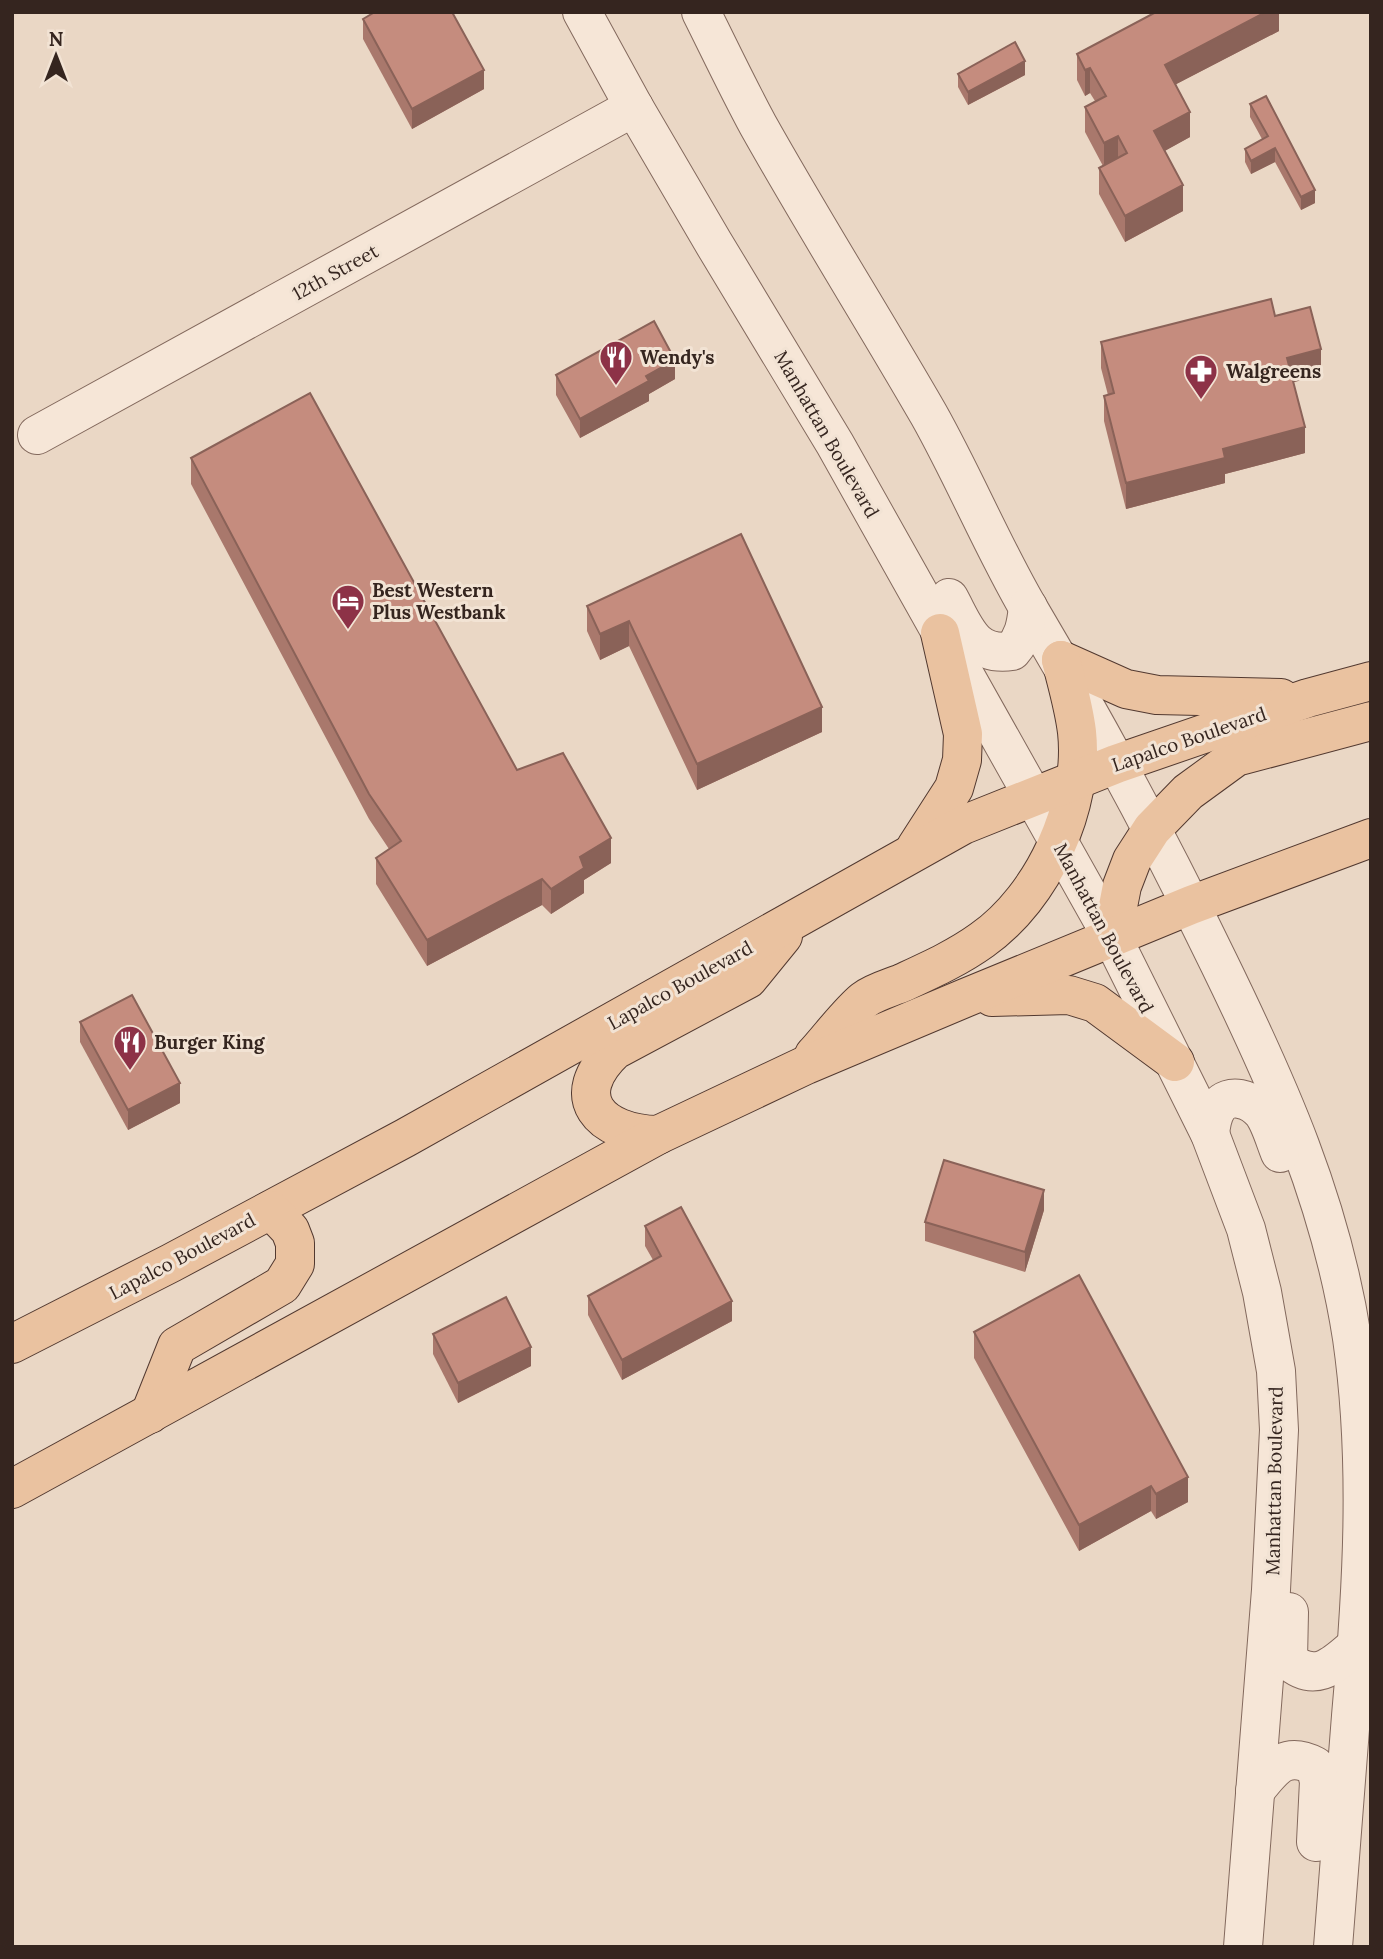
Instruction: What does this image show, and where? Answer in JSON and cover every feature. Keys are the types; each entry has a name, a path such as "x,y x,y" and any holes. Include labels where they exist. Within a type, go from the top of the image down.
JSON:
{"main road":[{"path":"914,851 954,788 962,760 963,734 940,633"},
{"path":"1060,660 1126,689 1157,695 1308,698"},
{"path":"806,1065 864,1000 943,964 983,940 1013,913 1040,874 1058,842 1077,779 1077,734 1073,707 1060,660"},
{"name":"Lapalco Boulevard","path":"12,1344 417,1132 963,825 1116,764 1308,698 1371,681"},
{"path":"1112,937 1122,886 1132,860 1152,829 1188,792 1236,757 1371,721"},
{"path":"12,1489 658,1135 806,1065 965,998 1191,905 1371,838"},
{"path":"658,1135 637,1135 619,1129 604,1119 592,1106 591,1084 600,1064 615,1050 748,979 795,920"},
{"path":"965,998 1069,995 1095,1003 1175,1062"},
{"path":"150,1414 177,1346 282,1284 295,1264 295,1243 290,1230 271,1210"}],"street":[{"name":"Manhattan Boulevard","path":"582,12 634,107 866,500 1112,937 1210,1135 1246,1229 1262,1292 1276,1371 1279,1430 1271,1590 1243,1947"},
{"path":"675,12 710,69 742,92"},
{"path":"701,12 764,134 929,416 1028,607 1152,829 1252,1030 1294,1125 1321,1204 1344,1295 1362,1430 1362,1556 1333,1947"},
{"name":"12th Street","path":"37,436 634,107"},
{"path":"866,500 913,533 970,635 985,650 999,653 1012,651 1025,630 1028,607"},
{"path":"1210,1135 1219,1105 1231,1098 1248,1100 1262,1113 1282,1157 1321,1204"},
{"path":"1279,1430 1298,1468 1288,1660 1296,1667 1320,1671 1331,1667 1357,1645"},
{"path":"1255,1791 1277,1765 1294,1759 1315,1766 1319,1781 1312,1937 1319,1947"}],"building":[{"path":"375,12 452,12 484,70 412,109 363,19"},
{"path":"1156,12 1266,12 1165,65 1190,112 1154,131 1183,185 1125,216 1099,168 1127,153 1118,136 1104,143 1085,107 1106,96 1090,68 1085,70 1077,54"},
{"path":"1015,42 1025,61 968,92 958,74"},
{"path":"1266,96 1315,190 1301,197 1275,148 1251,161 1245,149 1268,136 1250,104"},
{"name":"Walgreens","path":"1271,299 1275,316 1310,307 1321,349 1287,358 1305,427 1223,449 1225,458 1126,483 1104,396 1114,393 1101,342"},
{"path":"654,321 675,360 646,376 649,381 580,419 556,375"},
{"name":"Best Western Plus Westbank","path":"310,393 517,770 563,753 611,838 580,857 584,868 551,889 542,879 427,940 376,858 401,841 369,794 191,458"},
{"path":"741,534 822,707 697,764 629,621 600,634 587,606"},
{"name":"Burger King","path":"132,995 180,1083 128,1110 80,1022"},
{"path":"944,1160 1044,1190 1025,1252 925,1222"},
{"path":"681,1207 732,1301 622,1360 588,1296 661,1256 645,1226"},
{"path":"1079,1275 1188,1477 1156,1494 1151,1486 1079,1525 974,1332"},
{"path":"506,1297 531,1347 458,1383 433,1334"}],"place":[{"name":"Wendy's","path":"616,387"},
{"name":"Walgreens","path":"1201,401"},
{"name":"Best Western Plus Westbank","path":"348,631"},
{"name":"Burger King","path":"130,1072"}]}
